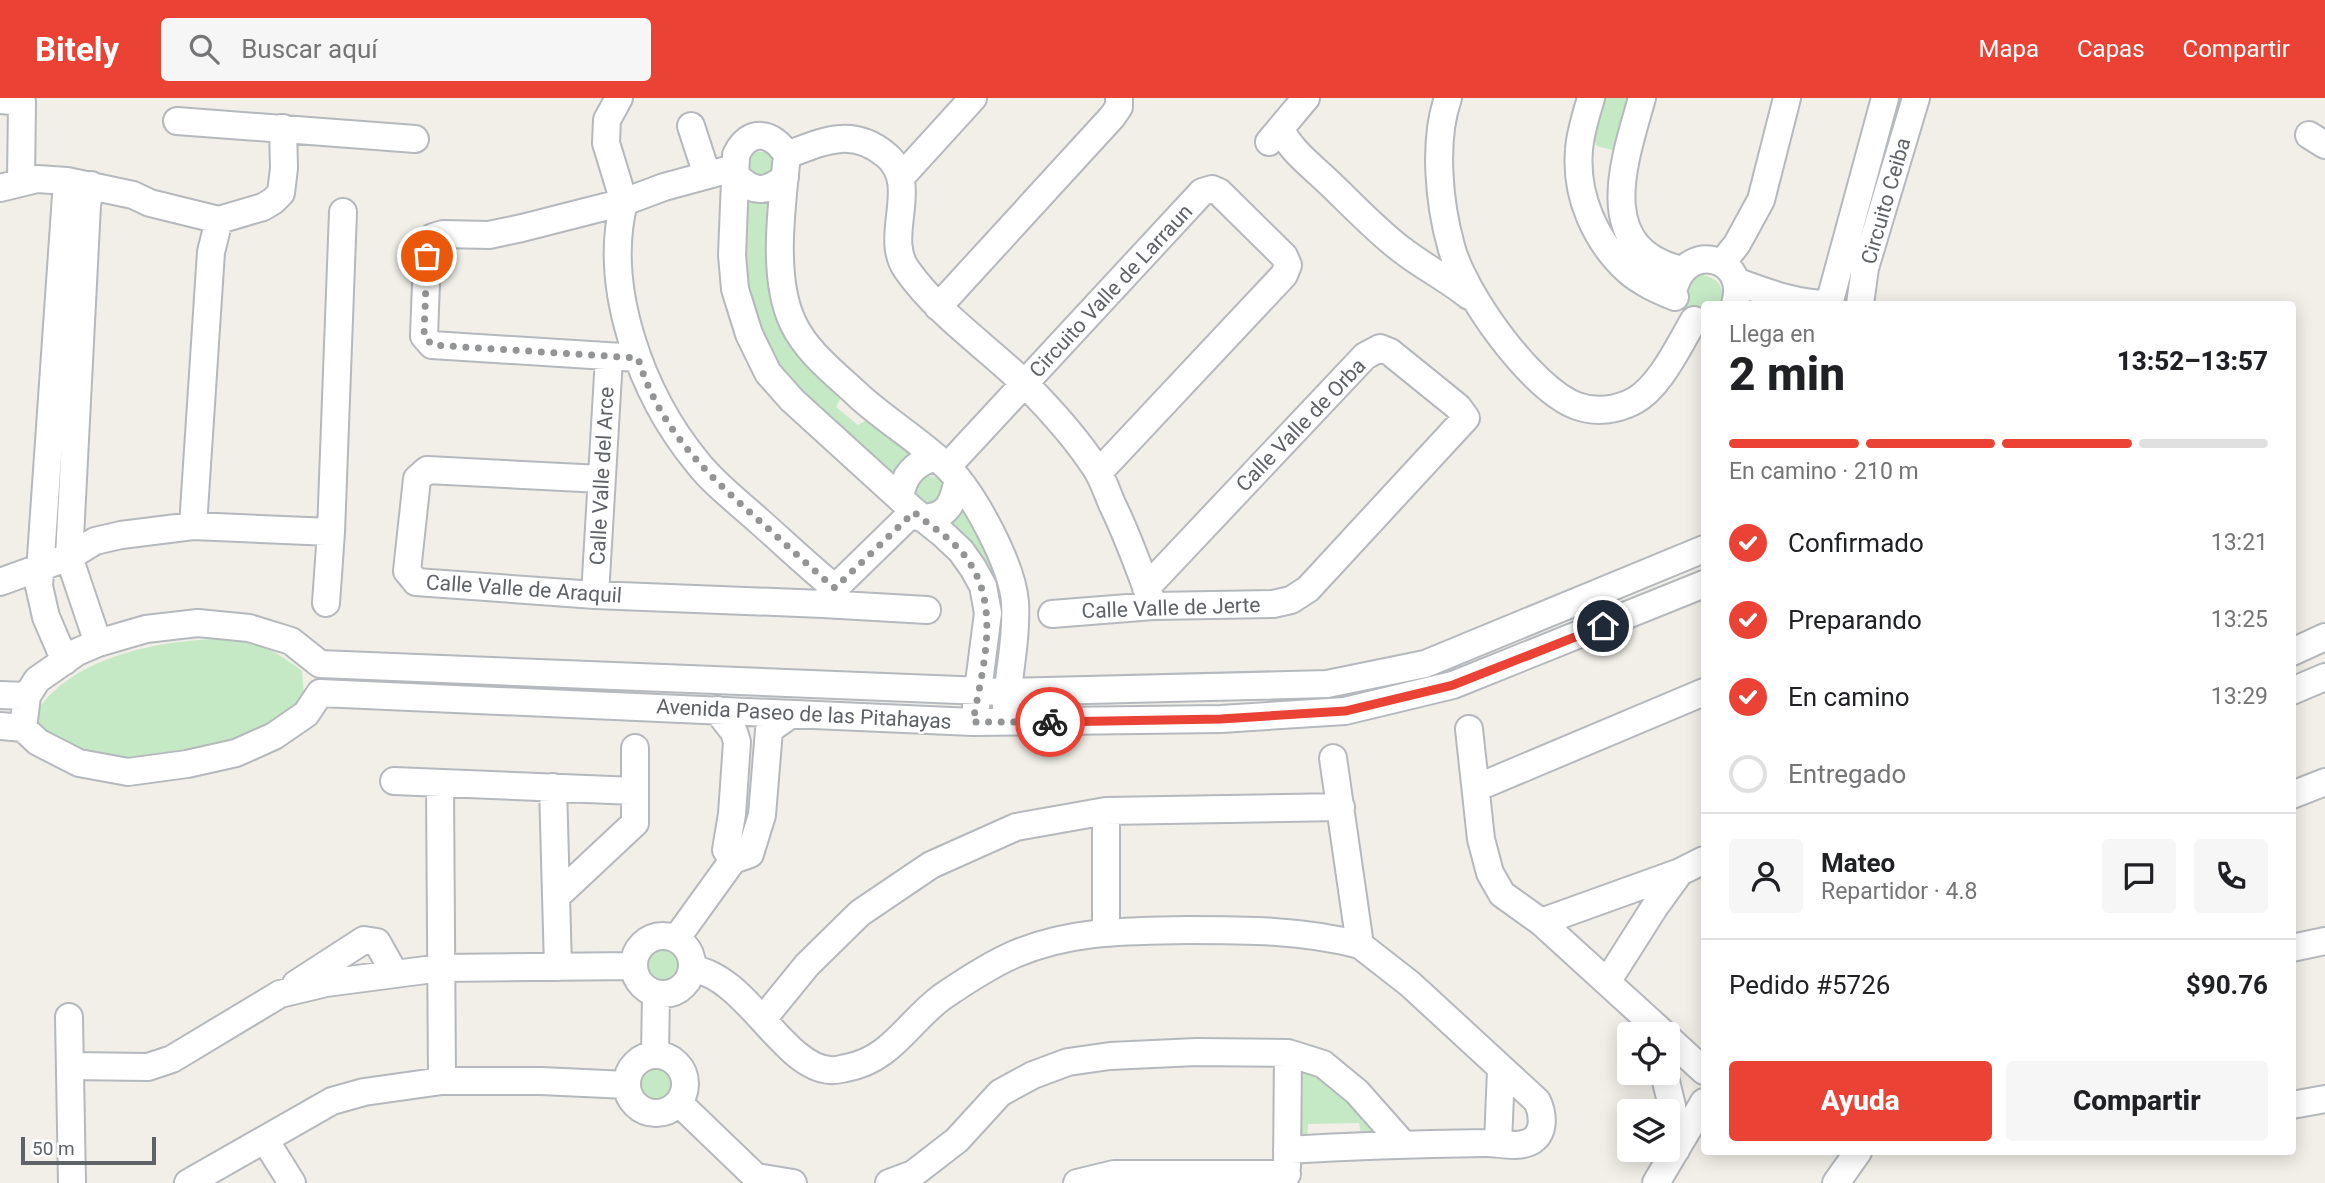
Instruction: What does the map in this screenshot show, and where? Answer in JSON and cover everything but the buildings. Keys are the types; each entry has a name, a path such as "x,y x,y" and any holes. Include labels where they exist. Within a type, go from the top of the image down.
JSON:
{"street":[{"path":"619,98 607,120 607,143 624,202 619,220 618,245 621,289 638,358 657,402 677,437 699,465 829,596"},
{"path":"902,176 973,98"},
{"path":"937,307 1112,117 1119,107 1119,98"},
{"path":"1306,98 1275,136 1285,138 1399,248 1476,301"},
{"path":"1448,98 1441,139 1441,192 1451,247 1460,273 1499,335 1552,392 1577,406 1602,411 1634,401 1651,387 1700,321 1684,314 1675,297 1675,285 1682,270 1698,260 1711,259 1732,283 1795,301"},
{"path":"1591,98 1578,150 1580,181 1589,216 1615,258 1629,272 1650,286 1675,297"},
{"path":"1642,98 1624,159 1624,223 1630,240 1645,255 1664,266 1682,270"},
{"path":"1732,283 1737,244 1761,200 1787,98"},
{"name":"Circuito Ceiba","path":"1831,301 1885,98"},
{"name":"Circuito Ceiba","path":"1860,301 1865,268 1916,98"},
{"path":"0,100 22,102 11,185 37,178 79,183 133,195 150,204 219,220 263,207 281,193 284,128"},
{"path":"177,121 415,139"},
{"path":"691,126 707,175"},
{"path":"973,722 988,613 983,586 973,568 961,551 943,534 792,400 768,373 749,334 735,289 732,255 734,171 740,146 756,136 774,139 786,166 781,258 787,308 794,325 824,363 874,409 947,468 978,509 1008,568 1014,590 1015,616 1005,723"},
{"path":"734,171 742,183 765,189 776,185 786,166 830,140 851,137 870,142 889,158 902,176 899,254 905,268 937,307 1025,384 1078,443 1099,472 1126,531 1150,597"},
{"path":"1578,150 1624,159"},
{"path":"638,358 432,345 424,336 427,256 433,237 443,234 489,235 624,202 707,175 734,171"},
{"path":"79,183 87,205 69,557 98,643"},
{"path":"65,661 46,617 39,586 79,183"},
{"name":"Circuito Valle de Larraun","path":"947,468 924,460 906,476 902,486 912,509 933,517 943,513 951,505 947,468 1202,192 1212,189 1219,192 1284,256 1288,265 1284,275 1099,472"},
{"path":"326,603 344,212"},
{"path":"193,526 211,251 219,220"},
{"name":"Calle Valle de Orba","path":"1150,597 1365,356 1380,348 1390,352 1458,407 1466,418 1308,589 1290,600"},
{"name":"Calle Valle del Arce","path":"595,595 609,358"},
{"name":"Calle Valle de Araquil","path":"601,479 427,470 417,478 407,571 416,582 595,595 829,596 927,610"},
{"name":"Circuito Valle de Larraun","path":"829,596 912,509"},
{"path":"0,582 69,557 95,541 121,535 193,526 331,532"},
{"name":"Avenida Paseo de las Pitahayas","path":"320,664 1008,692 1327,684 1425,664 1701,550"},
{"name":"Avenida Paseo de las Pitahayas","path":"320,693 1005,723 1221,719 1345,711 1453,685 1701,585"},
{"name":"Calle Valle de Jerte","path":"1052,614 1150,597 1273,604 1290,600"},
{"path":"1564,608 1578,636"},
{"path":"988,613 1015,616"},
{"path":"198,622 249,628 291,642 320,664 320,693 306,715 274,736 236,753 187,764 128,772 79,763 11,727 37,680 77,652 98,643 146,629 198,622"},
{"path":"2296,651 2325,636"},
{"path":"2296,689 2325,677"},
{"path":"1476,788 1701,693"},
{"path":"0,695 27,696"},
{"path":"717,710 734,732 737,742 732,814 726,850 733,860"},
{"path":"676,939 733,860 750,853 762,815 769,730 790,715"},
{"path":"1469,729 1481,839 1490,873 1502,894 1541,922 1607,982 1644,1022"},
{"path":"557,896 635,823 635,748"},
{"path":"1333,758 1360,945"},
{"path":"394,781 635,790"},
{"path":"2296,793 2325,782"},
{"path":"440,783 442,1082"},
{"path":"553,788 558,967"},
{"path":"763,1019 807,965 860,914 931,865 1016,827 1106,811 1341,807"},
{"path":"1106,811 1106,931"},
{"path":"732,814 762,815"},
{"path":"1541,922 1680,872 1701,862"},
{"path":"1607,982 1680,872"},
{"path":"693,969 706,971 731,988 803,1061 830,1070 865,1065 893,1044 941,998 1014,955 1059,939 1106,931 1239,930 1324,936 1360,945 1410,984 1537,1101 1543,1112 1542,1123 1535,1138 1521,1145 1403,1144 1287,1169 1114,1174 1077,1183"},
{"path":"655,937 676,939 686,946 692,957 693,969 689,981 680,990 668,995 645,989 638,980 634,966 639,949 655,937"},
{"path":"70,1066 148,1066 172,1059 364,940 377,942 395,974"},
{"path":"2296,947 2325,941"},
{"path":"280,994 326,983 441,968 634,966"},
{"path":"655,1055 656,994"},
{"path":"69,1017 72,1183"},
{"path":"1680,1049 1701,1069"},
{"path":"889,1183 913,1174 957,1139 1000,1093 1033,1074 1068,1062 1110,1056 1196,1052 1288,1053 1323,1064 1357,1092 1403,1144"},
{"path":"1287,1169 1288,1053"},
{"path":"655,1055 666,1056 676,1062 685,1081 684,1093 679,1103 670,1110 659,1113 647,1112 637,1106 630,1097 627,1085 629,1073 636,1063 655,1055"},
{"path":"1498,1143 1501,1070"},
{"path":"188,1183 332,1101 363,1092 442,1082 541,1081 627,1085"},
{"path":"2296,1104 2325,1099"},
{"path":"679,1103 756,1180 793,1183"},
{"path":"1680,1143 1701,1107"},
{"path":"265,1140 292,1183"},
{"path":"1836,1183 1856,1155"},
{"path":"1656,1183 1669,1162"}],"green space":[{"path":"1602,98 1636,98 1620,148 1612,150 1597,146 1594,141 1595,122"},
{"path":"756,152 766,152 775,158 775,177 747,175 748,160"},
{"path":"772,201 772,263 843,393 836,407 858,425 870,418 916,461 894,481 778,372 744,287 746,202"},
{"path":"1696,276 1709,277 1720,285 1721,289 1722,301 1701,301 1701,317 1691,315 1682,304 1685,284"},
{"path":"927,476 939,479 946,490 930,508 914,496 916,483"},
{"path":"960,508 972,523 994,568 1002,609 995,611 942,528"},
{"path":"217,639 253,644 281,656 302,671 304,696 285,716 228,742 133,758 102,756 67,748 38,726 34,716 49,696 90,667 141,649"},
{"path":"661,947 674,952 679,965 674,978 661,983 648,978 643,965 648,952"},
{"path":"656,1065 664,1066 670,1071 675,1077 675,1093 670,1099 664,1104 656,1105 648,1104 642,1099 637,1093 636,1085 637,1077 642,1071 648,1066"},
{"path":"1303,1072 1324,1077 1368,1117 1373,1128 1369,1136 1362,1139 1359,1123 1308,1124 1307,1141 1298,1134 1297,1076"}],"way so far":[{"path":"427,256 424,336 432,345 638,358 657,402 677,437 699,465 835,588 914,512 961,551 983,586 988,613 982,673 973,722 1050,722"}],"route":[{"path":"1050,722 1221,719 1345,711 1453,685 1603,626"}]}
